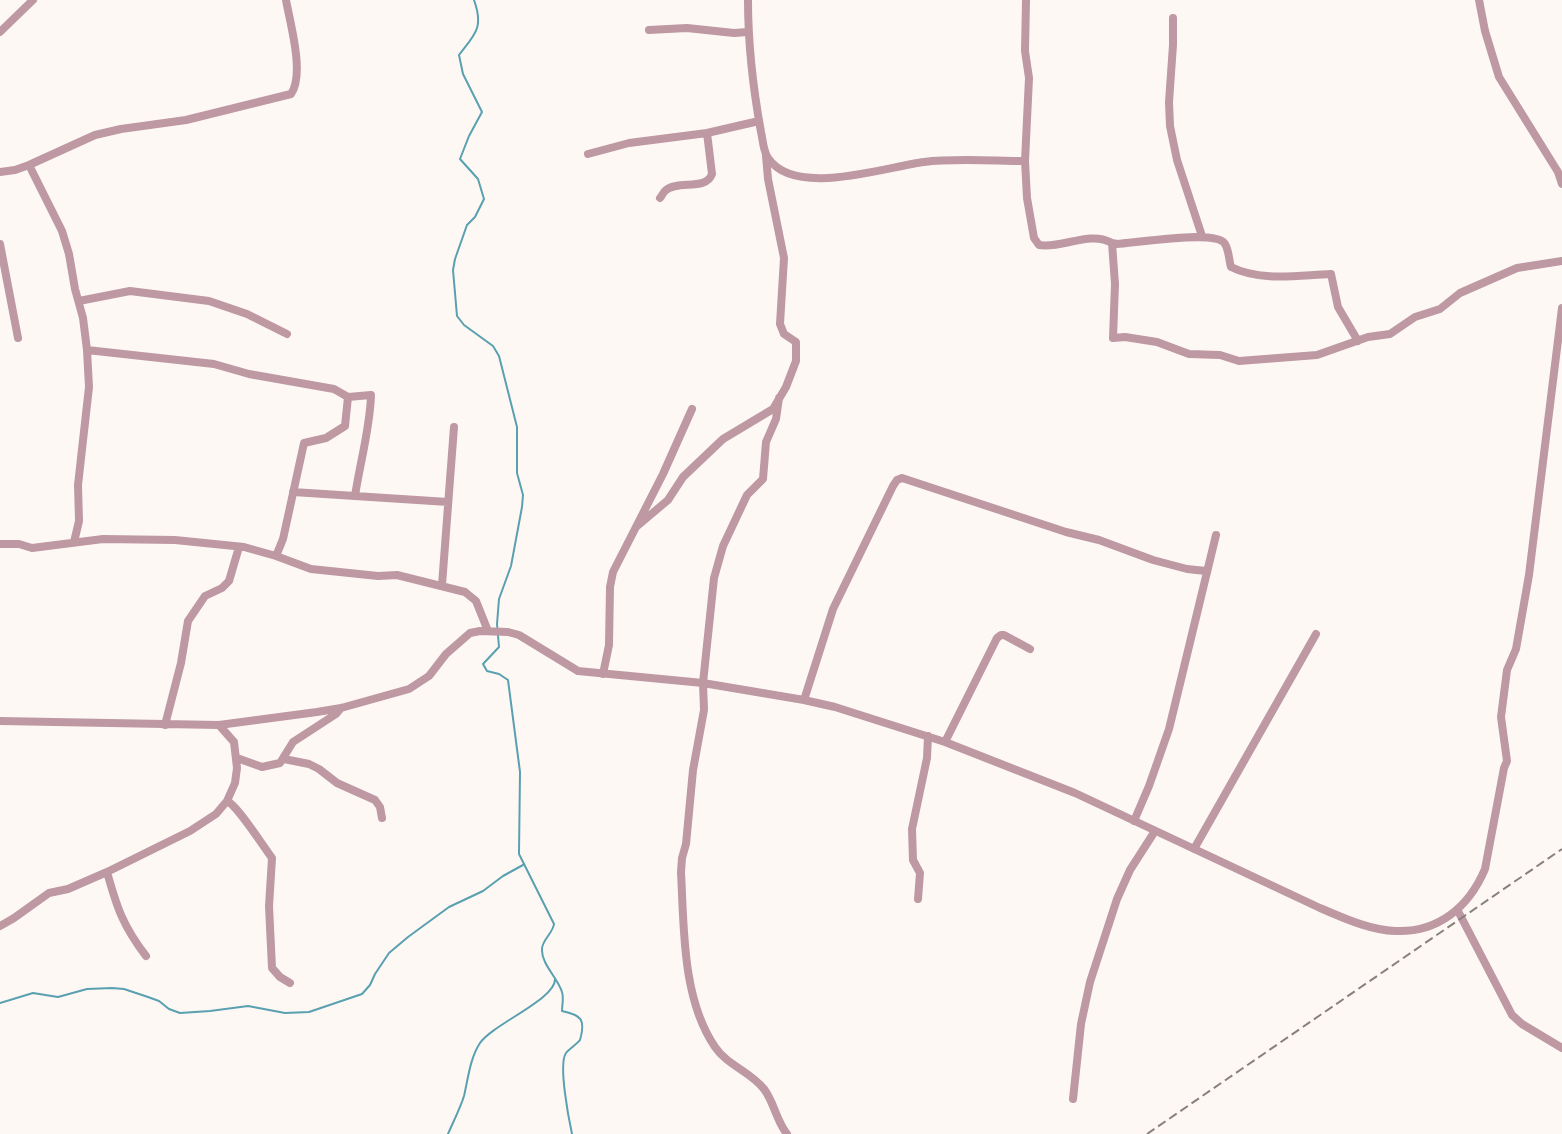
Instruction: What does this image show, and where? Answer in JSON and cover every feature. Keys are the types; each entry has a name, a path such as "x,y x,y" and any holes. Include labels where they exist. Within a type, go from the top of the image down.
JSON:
{"street":[{"path":"0,32 33,0"},
{"path":"0,172 29,165 95,135 186,120 291,94 296,88 297,62 286,0"},
{"path":"636,527 668,500 683,477 723,439 773,409 786,387 796,361 796,342 784,334 780,324 784,258 768,179 752,77 748,0"},
{"path":"1026,0 1025,51 1029,78 1025,161 1027,198 1034,238 1039,245 1047,246 1079,240 1106,239 1117,244 1202,236 1219,238 1225,244 1231,267 1244,274 1258,276 1331,274 1338,307 1358,341"},
{"path":"1479,0 1485,31 1499,77 1558,172 1562,184"},
{"path":"1173,18 1170,126 1177,160 1202,236"},
{"path":"648,30 687,28 734,33 748,32"},
{"path":"588,154 629,143 707,133 759,121"},
{"path":"660,198 666,190 676,186 706,182 710,178 712,174 707,133"},
{"path":"766,156 779,170 798,178 814,179 886,170 925,162 1025,161"},
{"path":"29,165 62,231 79,301 87,350 89,387 78,485 79,521 74,542"},
{"path":"1112,243 1115,302 1113,338 1125,337 1157,342 1189,354 1220,355 1239,361 1317,355 1368,337 1390,334 1415,318 1440,309 1460,293 1517,268 1562,261"},
{"path":"0,244 18,338"},
{"path":"79,301 130,291 208,301 247,314 287,334"},
{"path":"0,721 219,725 341,708 409,689 429,676 446,654 470,633 505,632 519,635 578,671 703,683 804,700 835,707 928,736 1075,793 1320,908 1379,929 1397,932 1414,929 1447,918 1458,911 1479,883 1485,869 1507,761 1501,717 1507,670 1516,650 1529,575 1562,308"},
{"path":"87,350 214,364 249,374 334,389 348,397 371,395 370,420 360,459 355,496"},
{"path":"276,555 283,539 304,443 326,438 345,426 348,397"},
{"path":"779,398 776,419 766,442 763,479 747,495 723,546 714,578 703,683 704,710 693,770 681,872 690,988 703,1024 715,1048 760,1084 766,1092 780,1126 787,1134"},
{"path":"603,674 609,645 610,587 613,572 692,409"},
{"path":"442,585 454,427"},
{"path":"804,700 833,609 893,486 897,480 902,478 1100,540 1153,560 1187,569 1206,571"},
{"path":"293,492 448,502"},
{"path":"1134,821 1149,786 1168,729 1216,535"},
{"path":"0,544 19,544 32,548 103,539 175,540 239,547 276,555 311,569 378,576 398,575 465,592 476,601 492,632"},
{"path":"165,725 181,663 188,621 205,596 222,588 228,581 239,547"},
{"path":"1194,849 1316,634"},
{"path":"945,742 998,638 1004,635 1030,649"},
{"path":"237,758 262,766 274,765 284,759 293,742 336,714 341,708"},
{"path":"0,926 49,893 68,889 106,872 190,831 216,814 227,801 235,783 237,758 234,741 219,725"},
{"path":"918,899 920,873 913,860 912,829 927,758 928,736"},
{"path":"284,759 309,764 337,783 375,801 380,807 382,818"},
{"path":"227,801 234,803 272,858 269,906 272,968 290,983"},
{"path":"1073,1099 1081,1024 1090,982 1117,899 1130,870 1155,831"},
{"path":"106,872 116,906 128,931 146,956"},
{"path":"1458,911 1512,1015 1562,1048"}],"waterway":[{"path":"474,0 478,24 470,41 459,55 463,74 482,112 460,159 478,179 484,199 475,217 467,225 455,259 453,270 457,316 464,325 493,346 499,356 517,427 517,473 523,495 511,566 499,599 497,624 499,647 483,664 487,671 499,674 508,680 520,772 519,854 554,924 542,946 542,955 562,992 562,1011 578,1016 582,1023 580,1040 566,1053 563,1068 572,1134"},
{"path":"0,1003 33,993 58,997 87,989 112,988 124,989 159,1001 169,1009 180,1013 248,1006 285,1013 309,1012 362,994 389,953 408,937 449,907 483,891 523,865"},
{"path":"448,1134 464,1096 472,1062 480,1043 497,1028 546,995 553,987 555,979"}],"railway":[{"path":"1147,1134 1562,849"}]}
